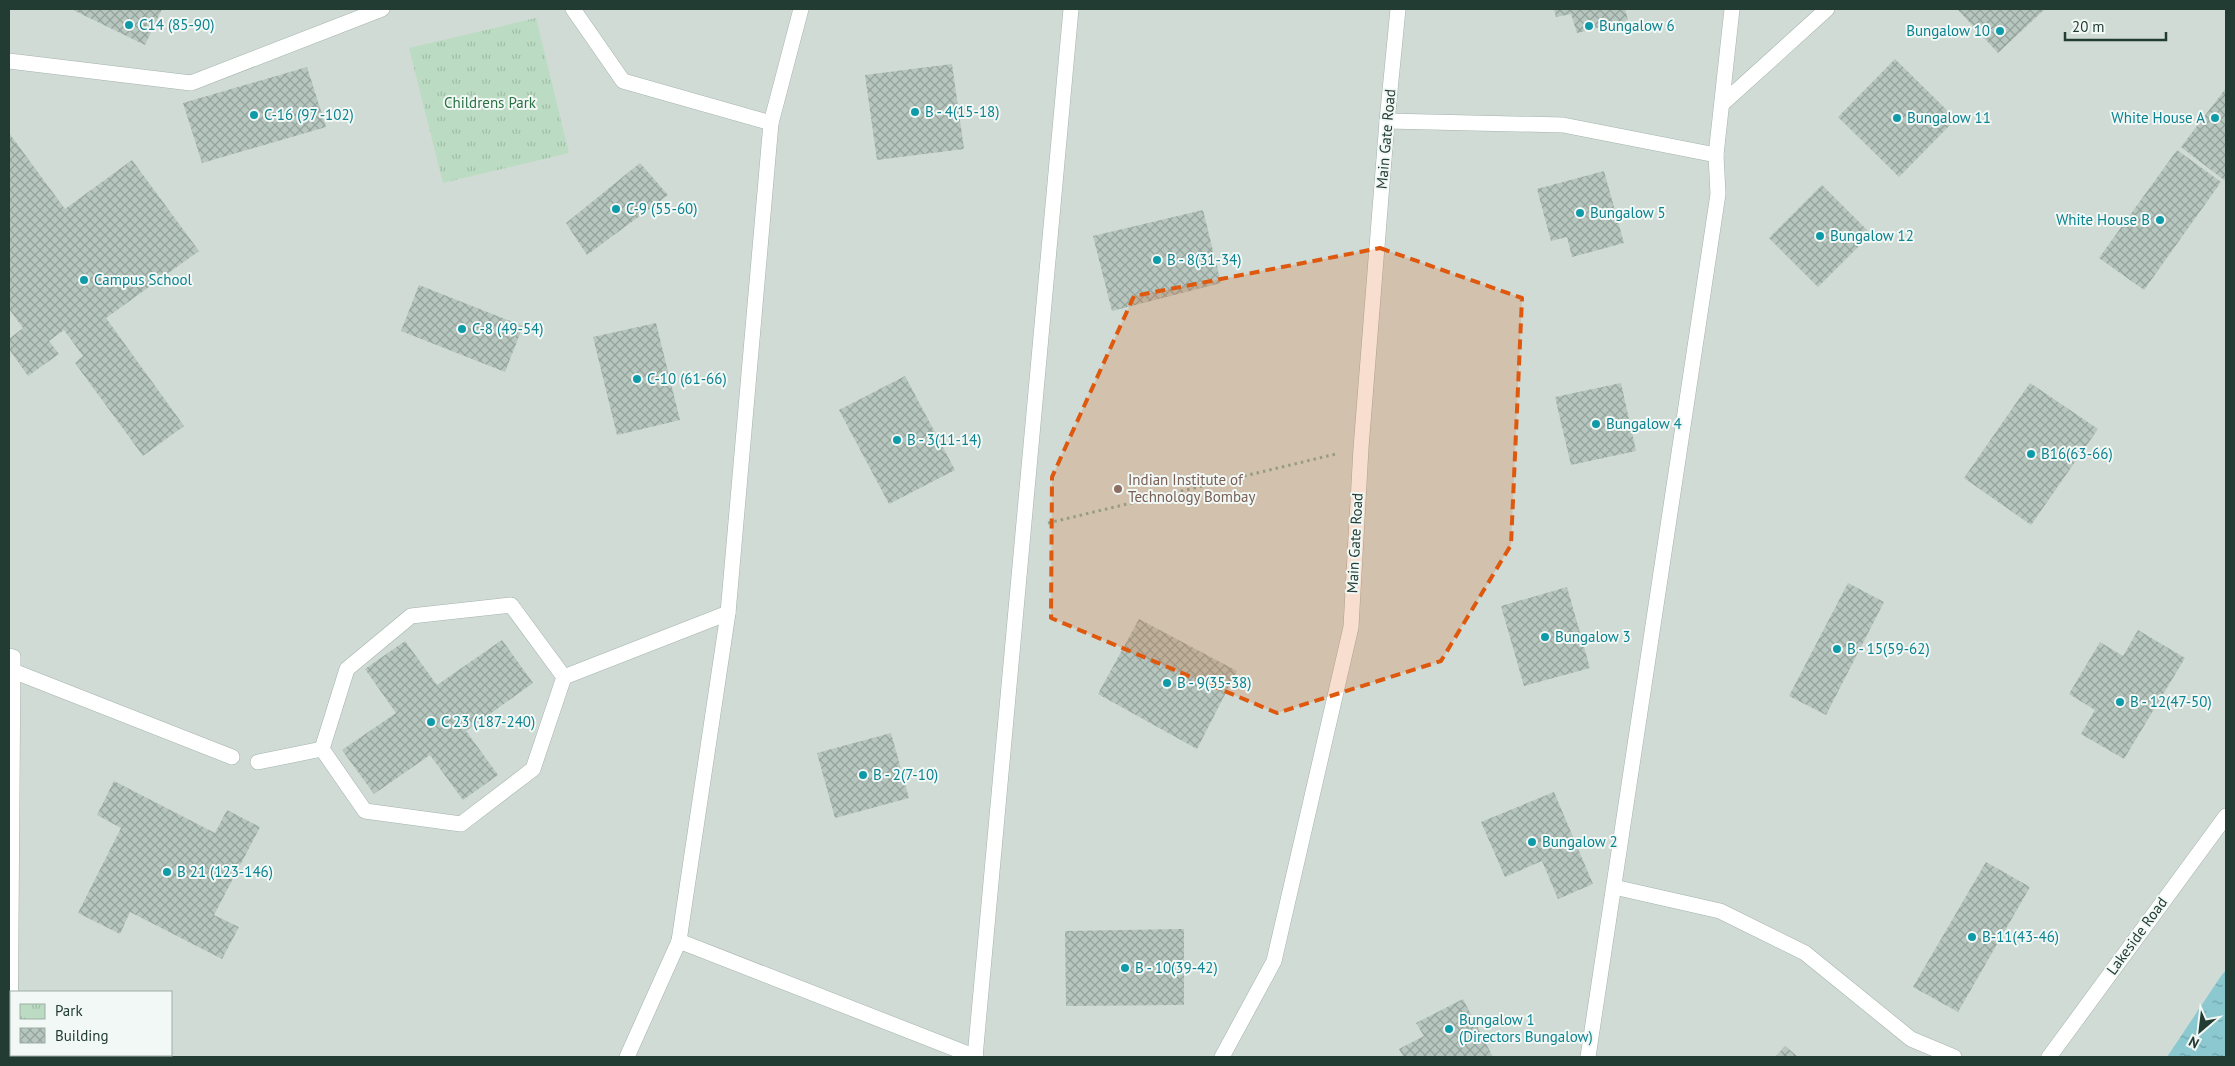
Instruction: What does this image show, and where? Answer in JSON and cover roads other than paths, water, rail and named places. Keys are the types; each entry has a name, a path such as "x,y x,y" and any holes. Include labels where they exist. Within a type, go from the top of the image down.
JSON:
{"lane":[{"path":"9,61 191,83 382,9"},
{"path":"573,9 623,81 771,123"},
{"path":"627,1057 680,941 728,612 771,123 801,9"},
{"path":"680,941 975,1057 1071,9"},
{"name":"Main Gate Road","path":"1222,1057 1274,961 1351,627 1361,448 1387,121 1398,9"},
{"path":"1588,1057 1718,194 1716,155 1732,9"},
{"path":"1722,104 1827,9"},
{"path":"1387,121 1563,125 1716,155"},
{"path":"322,749 347,669 412,616 511,605 564,677"},
{"path":"322,749 365,812 461,824 533,769 564,677 728,612"},
{"path":"10,991 11,661 232,757"},
{"path":"258,762 322,749"},
{"name":"Lakeside Road","path":"2048,1057 2226,816"},
{"path":"1614,886 1720,911 1805,953 1911,1039 1954,1057"}],"water":[{"path":"2226,970 2226,1057 2167,1057 2221,976"}],"place":[{"name":"C14 (85-90)","path":"129,25"},
{"name":"Bungalow 6","path":"1589,26"},
{"name":"Bungalow 10","path":"2000,31"},
{"name":"B - 4(15-18)","path":"915,112"},
{"name":"C-16 (97 -102)","path":"254,115"},
{"name":"Bungalow 11","path":"1897,118"},
{"name":"White House A","path":"2215,118"},
{"name":"C-9 (55-60)","path":"616,209"},
{"name":"Bungalow 5","path":"1580,213"},
{"name":"White House B","path":"2160,220"},
{"name":"Bungalow 12","path":"1820,236"},
{"name":"B - 8(31-34)","path":"1157,260"},
{"name":"Campus School","path":"84,280"},
{"name":"C-8 (49-54)","path":"462,329"},
{"name":"C-10 (61-66)","path":"637,379"},
{"name":"Bungalow 4","path":"1596,424"},
{"name":"B - 3(11-14)","path":"897,440"},
{"name":"B16(63-66)","path":"2031,454"},
{"name":"Indian Institute of Technology Bombay","path":"1118,489"},
{"name":"Bungalow 3","path":"1545,637"},
{"name":"B - 15(59-62)","path":"1837,649"},
{"name":"B - 9(35-38)","path":"1167,683"},
{"name":"B - 12(47-50)","path":"2120,702"},
{"name":"C 23 (187-240)","path":"431,722"},
{"name":"B - 2(7-10)","path":"863,775"},
{"name":"Bungalow 2","path":"1532,842"},
{"name":"B 21 (123-146)","path":"167,872"},
{"name":"B-11(43-46)","path":"1972,937"},
{"name":"B - 10(39-42)","path":"1125,968"},
{"name":"Bungalow 1 (Directors Bungalow)","path":"1449,1029"}],"park label":[{"name":"Childrens Park","path":"490,103"}]}
